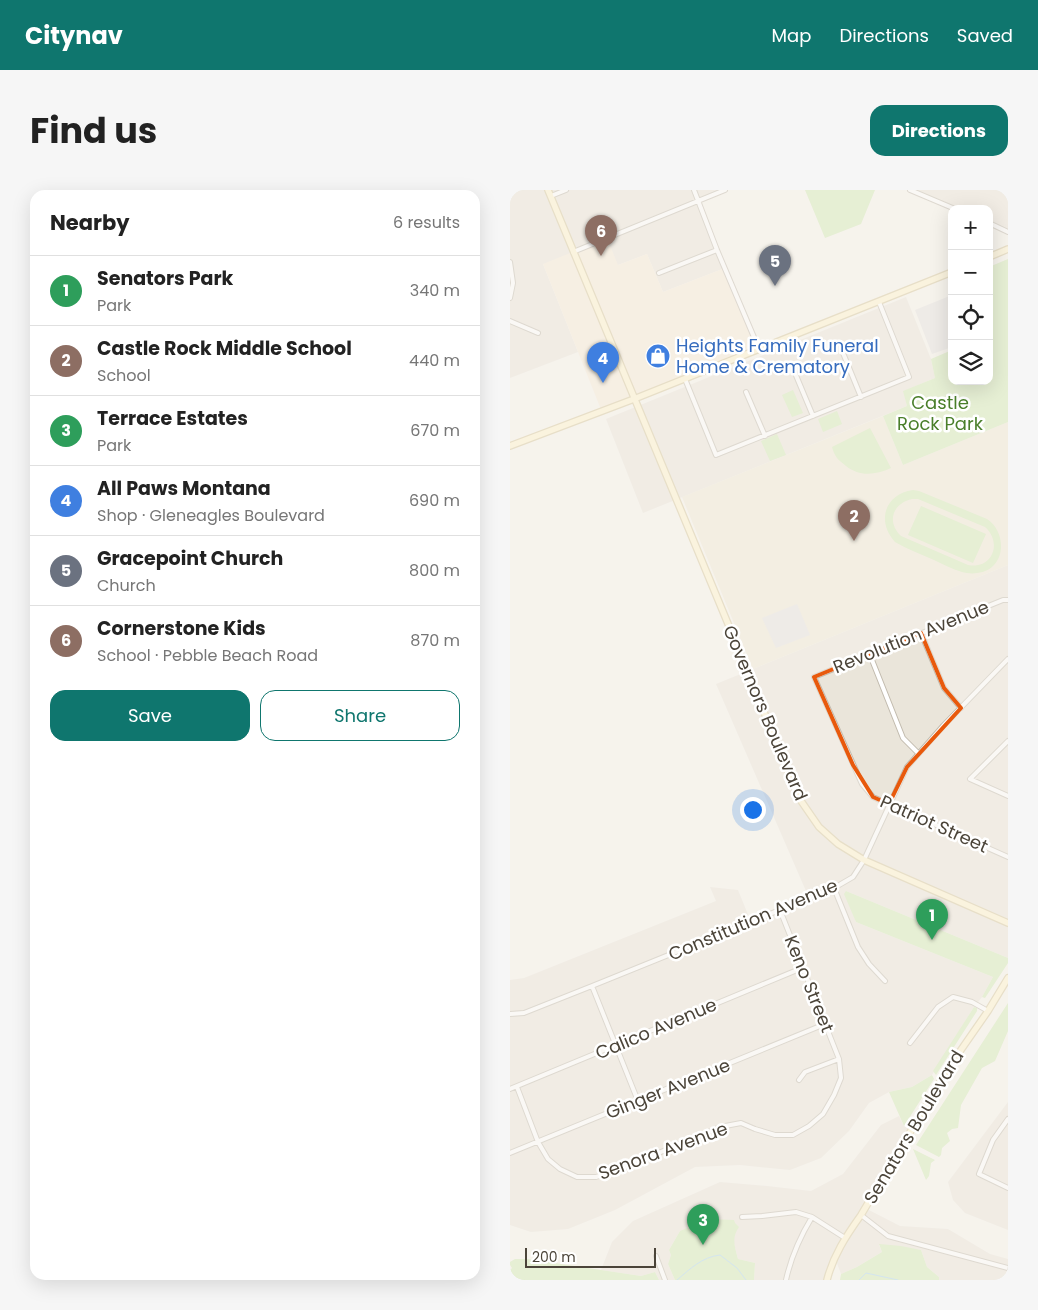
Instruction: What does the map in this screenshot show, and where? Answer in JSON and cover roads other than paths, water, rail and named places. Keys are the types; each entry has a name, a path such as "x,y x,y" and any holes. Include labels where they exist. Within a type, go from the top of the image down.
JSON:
{"main road":[{"name":"Governors Boulevard","path":"549,193 799,798 819,827 838,844 864,860 1008,923"},
{"path":"993,255 1008,249"},
{"path":"510,446 634,400 948,274"},
{"name":"Senators Boulevard","path":"827,1280 835,1257 845,1238 947,1070 1008,978"}],"street":[{"path":"549,193 566,190"},
{"path":"694,190 758,350"},
{"path":"573,252 725,190"},
{"path":"910,190 948,206"},
{"path":"993,225 1008,232"},
{"path":"659,273 717,250"},
{"path":"510,262 513,283 510,298"},
{"path":"685,379 716,455 764,436 909,377 879,302"},
{"path":"510,320 538,333"},
{"path":"843,353 861,397"},
{"path":"795,373 813,416"},
{"path":"746,392 764,436"},
{"name":"Revolution Avenue","path":"814,677 1002,600 1008,600"},
{"path":"921,633 944,688 961,708"},
{"path":"870,655 903,738 918,753"},
{"name":"Constitution Avenue","path":"510,1014 524,1013 592,986 834,888 853,877 864,860 906,767 1008,659"},
{"name":"Patriot Street","path":"814,677 862,784 873,797 1008,857"},
{"path":"1008,741 970,779 1008,796"},
{"path":"834,888 858,947 869,964 885,981"},
{"name":"Keno Street","path":"780,910 839,1059"},
{"name":"Calico Avenue","path":"510,1089 802,968"},
{"path":"592,986 638,1101"},
{"path":"910,1042 938,1007 953,997 972,1002 988,1010"},
{"name":"Ginger Avenue","path":"510,1153 825,1024"},
{"path":"799,1080 805,1072 839,1059"},
{"name":"Senora Avenue","path":"517,1087 538,1142 548,1159 560,1169 577,1177 596,1177 616,1171 720,1127 741,1123 775,1135 793,1134 809,1126 823,1114 841,1078 839,1059"},
{"path":"1008,1119 993,1140 977,1175 1008,1188"},
{"path":"742,1217 796,1212 812,1217 845,1238"},
{"path":"860,1215 888,1236 1008,1268"},
{"path":"786,1280 801,1234 812,1217"},
{"path":"656,1256 665,1280"}],"waterway":[{"path":"677,1280 702,1261 720,1255 737,1268 746,1280"},
{"path":"859,1280 866,1273 898,1280"}],"place":[{"name":"Cornerstone Kids","path":"601,256"},
{"name":"Gracepoint Church","path":"775,286"},
{"name":"Heights Family Funeral Home & Crematory","path":"658,356"},
{"name":"All Paws Montana","path":"603,383"},
{"name":"Castle Rock Middle School","path":"854,541"},
{"name":"Senators Park","path":"932,940"},
{"name":"Terrace Estates","path":"703,1245"}],"park label":[{"name":"Castle Rock Park","path":"940,413"}]}
